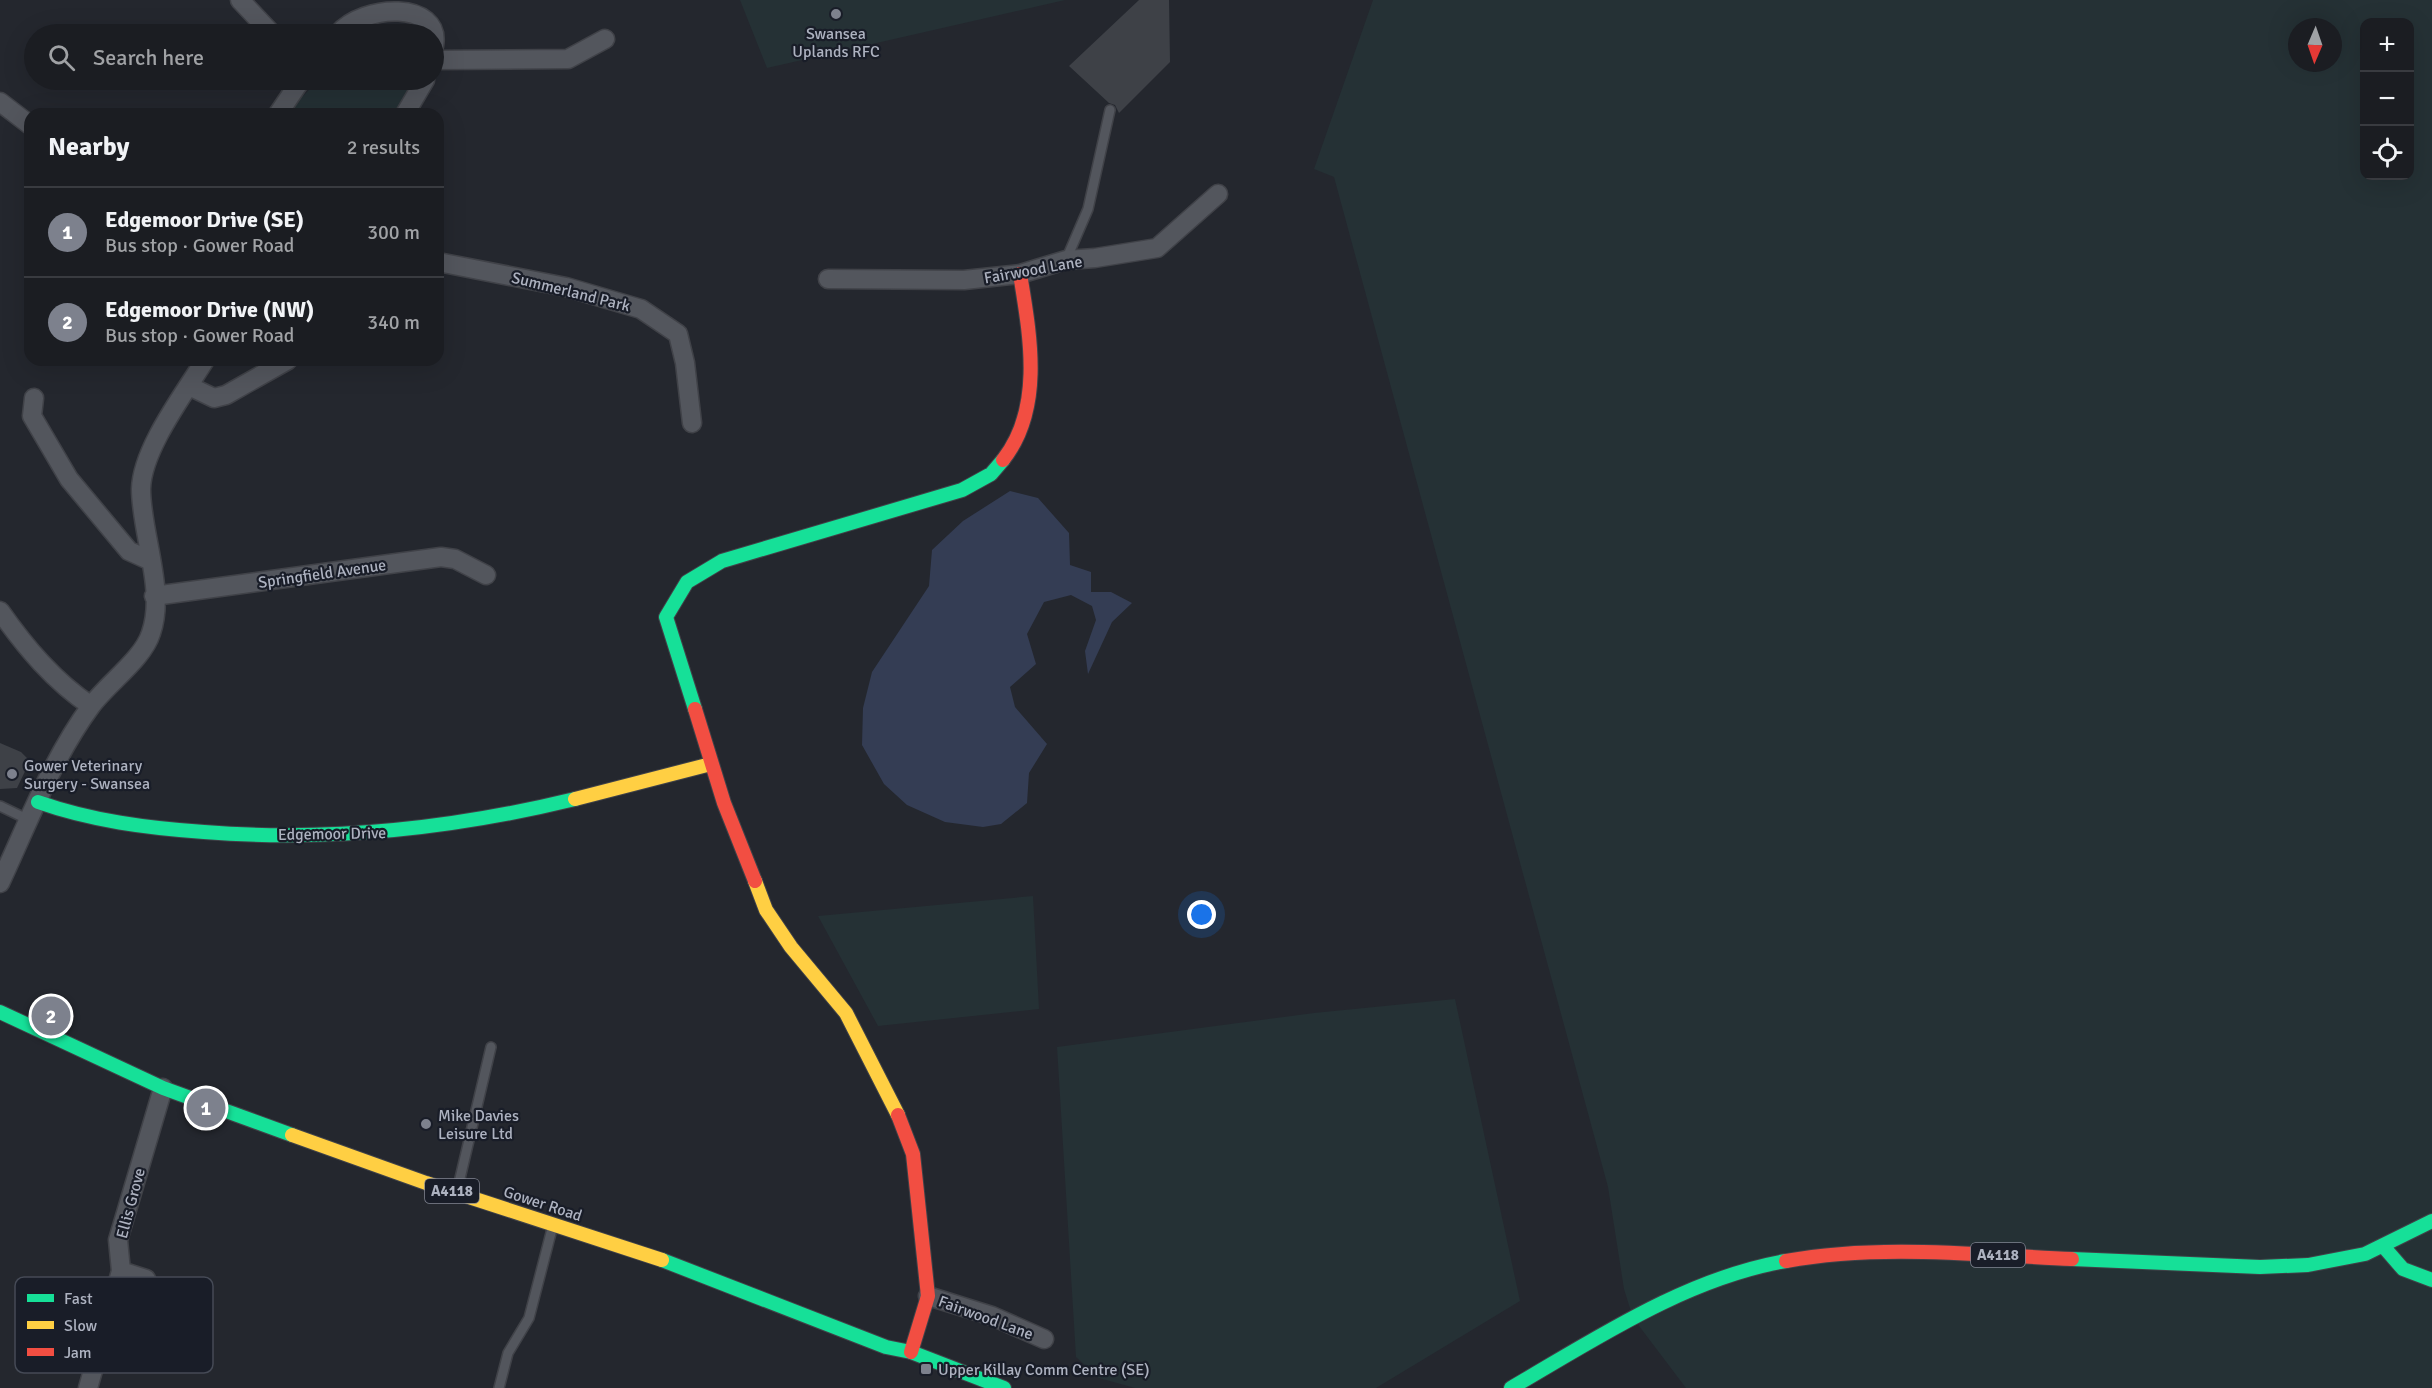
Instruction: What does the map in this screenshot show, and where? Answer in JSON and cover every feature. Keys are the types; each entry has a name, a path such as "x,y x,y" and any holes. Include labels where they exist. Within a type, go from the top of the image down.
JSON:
{"main road":[{"path":"911,1352 928,1296 913,1154 895,1108 846,1013 791,947 766,910 711,764 666,617 687,582 722,561 962,490 993,473 1016,442 1030,394 1030,334 1020,274"},
{"name":"Edgemoor Drive","path":"38,802 92,819 159,827 232,833 383,833 450,825 532,810 711,764"},
{"name":"Gower Road","path":"0,1012 163,1088 457,1193 668,1262 886,1347 911,1352"},
{"name":"A4118","path":"1511,1388 1633,1318 1663,1304 1738,1272 1783,1263 1864,1253 1958,1253 2260,1267 2308,1265 2344,1260 2383,1246 2432,1221"},
{"path":"2383,1246 2391,1260 2403,1270 2415,1277 2432,1280"},
{"name":"A4118","path":"911,1352 1004,1388"}],"street":[{"path":"240,0 263,24"},
{"path":"349,24 378,9 401,2 420,8 431,24"},
{"path":"444,60 568,59 605,39"},
{"path":"282,108 294,90"},
{"path":"409,108 419,90"},
{"path":"0,102 24,120"},
{"name":"Fairwood Lane","path":"828,279 964,280 1020,274 1066,260 1095,258 1156,248 1218,194"},
{"name":"Summerland Park","path":"444,263 566,287 641,309 678,334 685,363 693,423"},
{"path":"0,883 61,751 91,706 146,647 155,615 151,561 141,488 155,440 201,366"},
{"path":"189,386 214,398 226,395 277,366"},
{"path":"34,398 32,416 69,479 129,551 151,561"},
{"name":"Springfield Avenue","path":"154,596 441,557 455,559 486,575"},
{"path":"0,611 38,661 68,690 91,706"},
{"name":"Ellis Grove","path":"119,1277 121,1271 118,1240 163,1088"},
{"path":"121,1271 140,1277"},
{"name":"Fairwood Lane","path":"928,1296 992,1316 1044,1339"},
{"name":"Ellis Grove","path":"88,1388 92,1373"}],"lane":[{"path":"1066,260 1088,209 1110,110"},
{"path":"0,806 29,820"},
{"path":"457,1193 491,1047"},
{"path":"500,1388 508,1353 529,1318 554,1224"}],"shaded area":[{"path":"740,0 1065,0 767,68"},
{"path":"1373,0 2432,0 2432,1388 1686,1388 1633,1318 1624,1289 1608,1187 1334,177 1314,169"},
{"path":"309,90 409,90 397,108 294,108"},
{"path":"1033,896 1039,1009 878,1026 818,916"},
{"path":"1455,999 1520,1301 1376,1388 1135,1388 1099,1378 1076,1357 1057,1047 1314,1013"}],"water":[{"path":"1010,491 1038,498 1069,533 1070,565 1091,572 1091,592 1111,592 1132,603 1112,622 1088,674 1085,651 1096,620 1092,606 1071,595 1044,602 1027,634 1036,664 1010,687 1015,707 1047,744 1029,773 1027,803 1001,824 983,827 945,822 907,805 884,784 862,745 863,708 872,672 929,586 932,550 963,521"}],"building":[{"path":"1139,0 1169,0 1170,62 1119,113 1115,105 1109,103 1069,66"},
{"name":"Gower Veterinary Surgery - Swansea","path":"0,743 21,752 30,761 17,788 0,789"}],"traffic: fast":[{"path":"695,709 666,617 687,582 722,561 962,490 991,474 1003,460"},
{"path":"38,802 99,819 141,826 251,835 298,835 344,834 437,825 575,799"},
{"path":"0,1012 163,1088 292,1135"},
{"path":"2072,1259 2260,1267 2308,1265 2365,1254 2432,1221"},
{"path":"2383,1246 2403,1269 2432,1280"},
{"path":"662,1260 886,1347 911,1352 1004,1388"},
{"path":"1511,1388 1610,1330 1678,1295 1749,1269 1786,1261"}],"traffic: slow":[{"path":"575,799 711,764"},
{"path":"755,881 766,910 791,947 846,1013 898,1115"},
{"path":"292,1135 426,1183 662,1260"}],"traffic: jam":[{"path":"1003,460 1016,440 1029,394 1030,346 1020,274"},
{"path":"695,709 724,803 755,881"},
{"path":"898,1115 913,1154 928,1296 911,1352"},
{"path":"1786,1261 1857,1253 1893,1252 1965,1253 2072,1259"}],"place":[{"name":"Swansea Uplands RFC","path":"836,14"},
{"name":"Gower Veterinary Surgery - Swansea","path":"12,774"},
{"name":"Edgemoor Drive (NW)","path":"51,1016"},
{"name":"Edgemoor Drive (SE)","path":"206,1108"},
{"name":"Mike Davies Leisure Ltd","path":"426,1124"},
{"name":"Upper Killay Comm Centre (SE)","path":"926,1369"}]}
